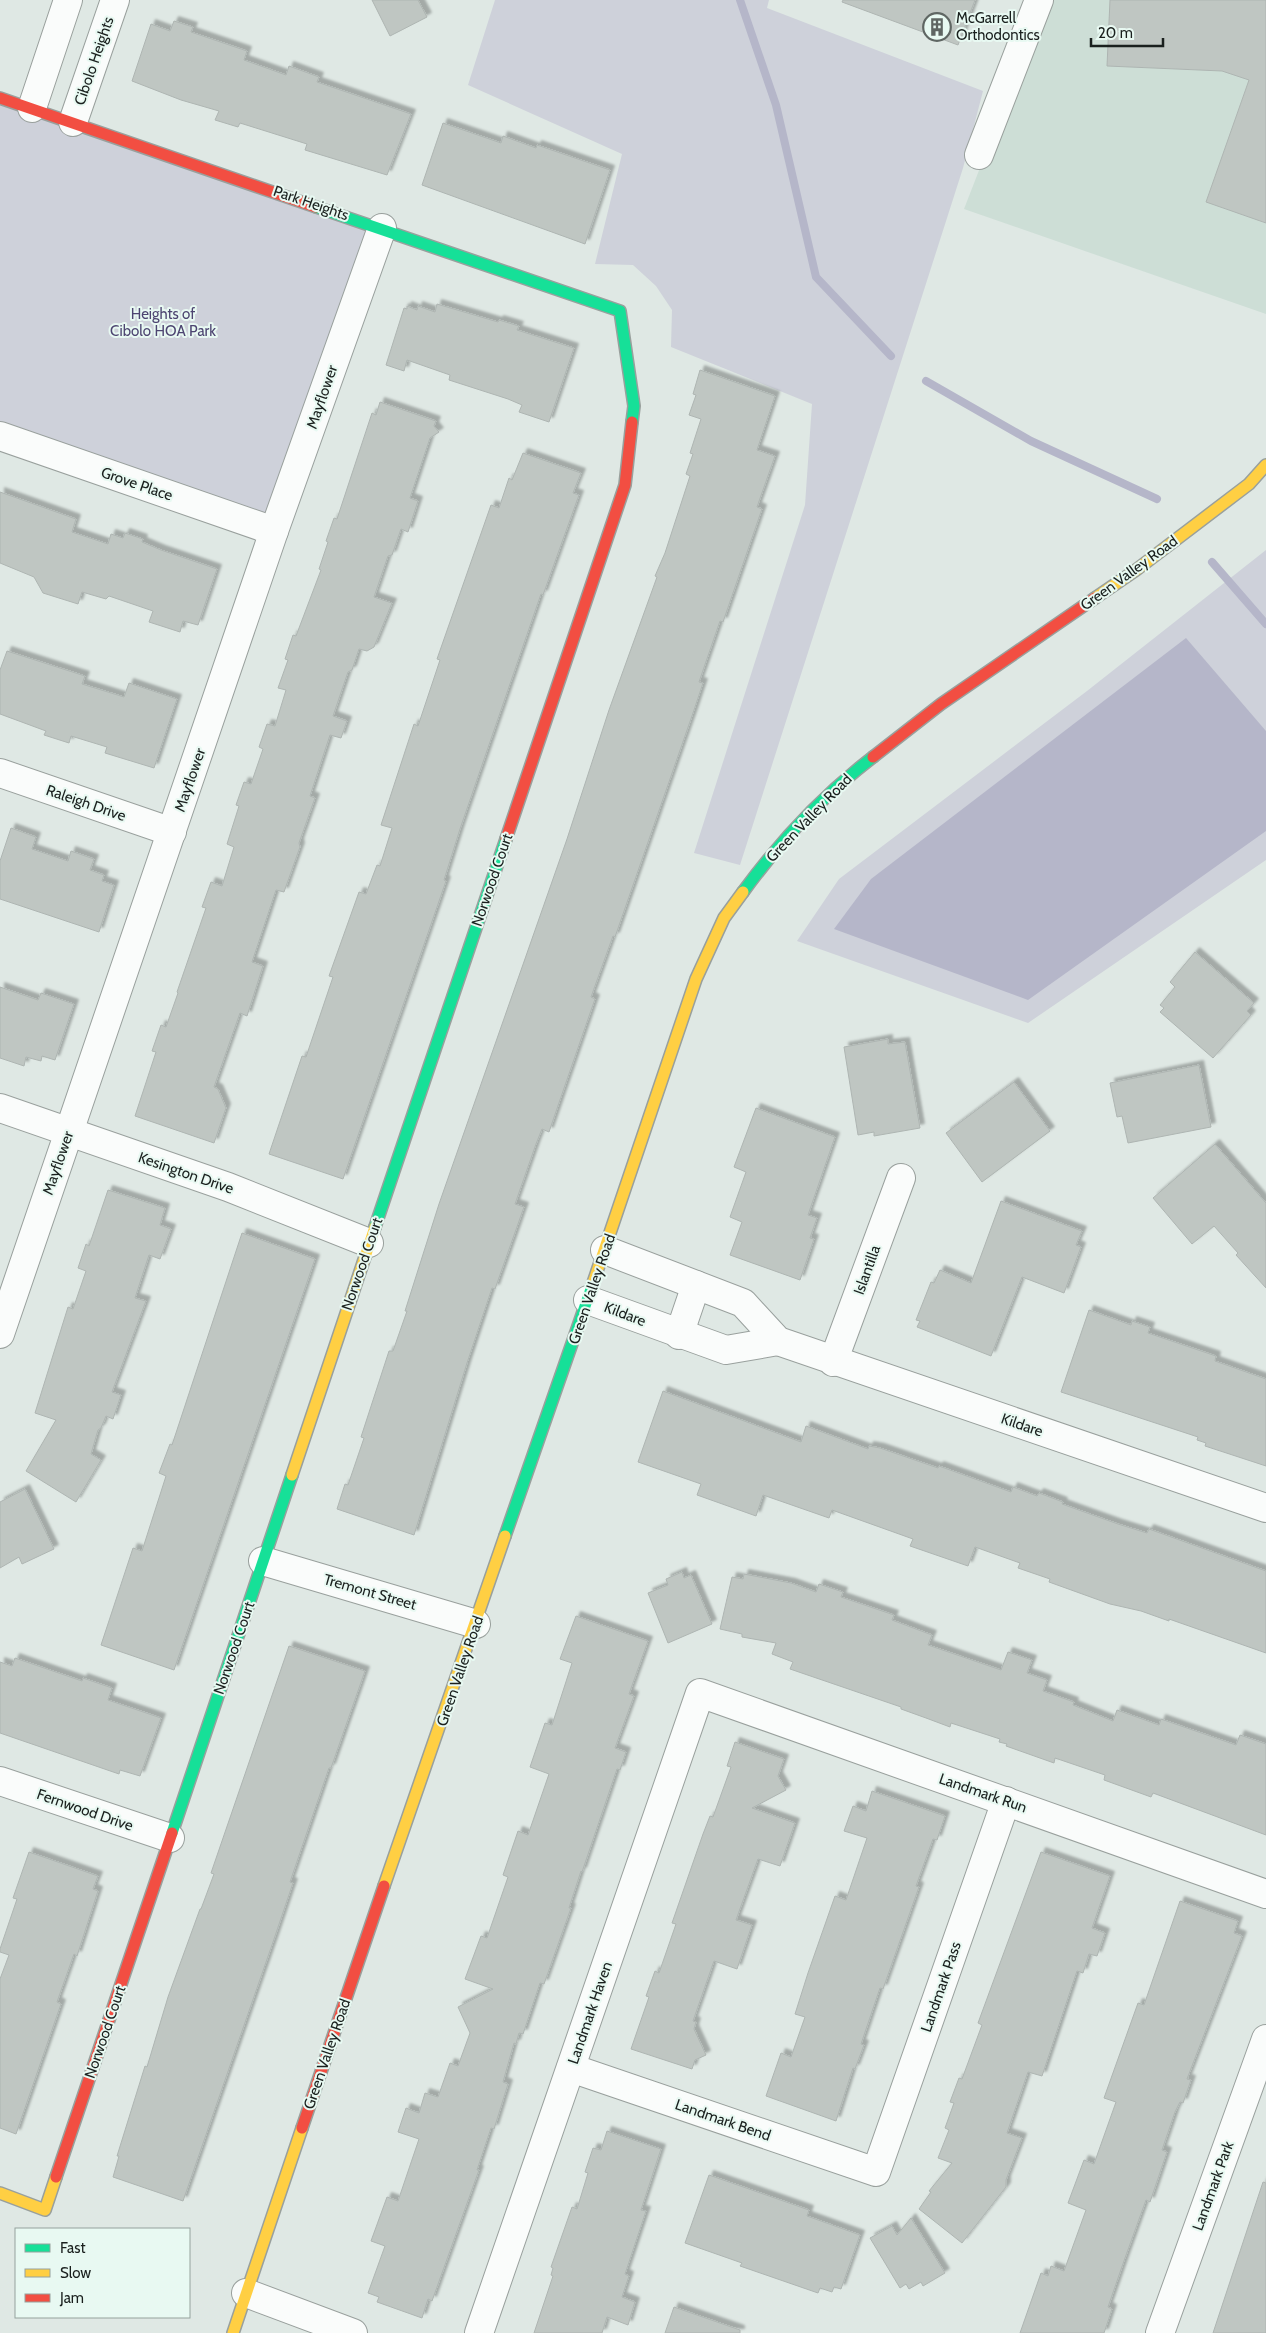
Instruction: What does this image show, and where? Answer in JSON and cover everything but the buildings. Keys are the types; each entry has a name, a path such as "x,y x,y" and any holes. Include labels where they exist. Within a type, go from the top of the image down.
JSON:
{"street":[{"path":"32,108 68,0"},
{"name":"Cibolo Heights","path":"73,122 115,0"},
{"path":"979,155 1039,0"},
{"name":"Park Heights","path":"0,98 620,311"},
{"name":"Mayflower","path":"0,1334 274,531 382,228"},
{"name":"Norwood Court","path":"0,2193 46,2210 625,485 634,406 620,311"},
{"name":"Grove Place","path":"0,436 274,531"},
{"name":"Green Valley Road","path":"234,2333 246,2293 588,1300 696,979 724,918 776,847 840,782 941,704 1136,570 1249,484 1266,465"},
{"name":"Raleigh Drive","path":"0,773 172,832"},
{"name":"Kesington Drive","path":"0,1108 228,1187 369,1243"},
{"name":"Islantilla","path":"833,1362 901,1178"},
{"name":"Kildare","path":"605,1250 743,1303 778,1341 833,1362 1266,1508"},
{"path":"679,1334 696,1285"},
{"name":"Kildare","path":"588,1300 726,1350 778,1341"},
{"name":"Tremont Street","path":"263,1561 476,1624"},
{"name":"Landmark Run","path":"700,1693 1266,1894"},
{"name":"Landmark Haven","path":"479,2333 700,1693"},
{"name":"Fernwood Drive","path":"0,1781 170,1838"},
{"name":"Landmark Pass","path":"876,2172 1006,1801"},
{"name":"Landmark Park","path":"1160,2333 1266,2039"},
{"name":"Landmark Bend","path":"570,2068 876,2172"},
{"path":"246,2293 353,2333"}],"shaded area":[{"path":"1045,0 1266,0 1266,314 964,209"}],"green space":[{"path":"495,0 769,0 767,8 983,91 963,168 740,865 694,853 805,505 812,404 671,347 672,310 656,286 633,265 595,264 622,154 468,85"},
{"name":"Heights of Cibolo HOA Park","path":"0,99 382,228 274,531 0,436"},
{"path":"1266,550 1266,860 1028,1023 797,941 839,879 1087,691"}],"water":[{"path":"1186,638 1266,731 1266,831 1028,1000 834,929 871,879"}],"waterway":[{"path":"740,0 776,105 816,277 891,356"},
{"path":"926,381 1031,441 1157,499"},
{"path":"1212,562 1266,624"}],"traffic: fast":[{"path":"316,207 620,311 634,406 632,422"},
{"path":"743,892 803,820 836,788 873,757"},
{"path":"375,1227 506,839"},
{"path":"505,1536 592,1286"},
{"path":"172,1833 292,1475"}],"traffic: slow":[{"path":"1095,598 1136,570 1249,484 1266,465"},
{"path":"592,1286 696,979 724,918 743,892"},
{"path":"292,1475 375,1227"},
{"path":"384,1886 505,1536"},
{"path":"233,2333 302,2128"},
{"path":"0,2193 45,2210 56,2177"}],"traffic: jam":[{"path":"0,98 316,207"},
{"path":"506,839 625,485 632,422"},
{"path":"873,757 941,704 1095,598"},
{"path":"56,2177 172,1833"},
{"path":"302,2128 384,1886"}],"place":[{"name":"McGarrell Orthodontics","path":"937,27"}]}
